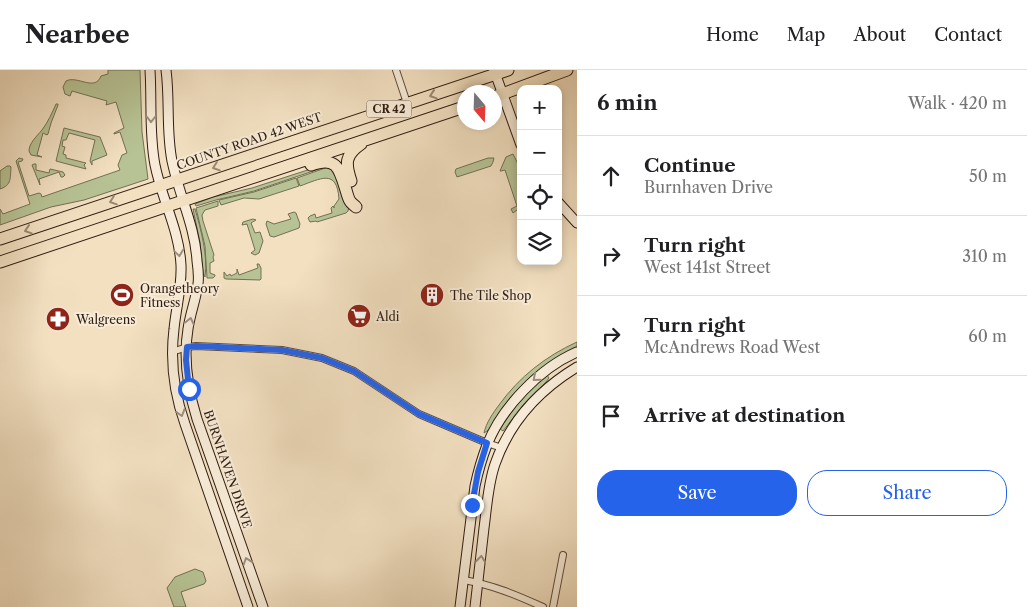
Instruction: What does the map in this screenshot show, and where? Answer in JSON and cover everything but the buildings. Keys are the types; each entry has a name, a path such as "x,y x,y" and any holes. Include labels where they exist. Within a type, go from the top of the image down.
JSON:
{"highway":[{"name":"COUNTY ROAD 42 WEST","path":"2,239 495,72 508,70"},
{"path":"502,94 567,70"},
{"name":"CR 42","path":"0,262 457,109"},
{"path":"215,189 260,183 317,163 327,162 339,169 350,201 356,207 356,199 348,172 347,161 350,153 367,139"}],"street":[{"path":"150,70 152,149 160,186 177,236 181,264 180,290 172,352 180,408 248,607"},
{"name":"BURNHAVEN DRIVE","path":"166,70 171,160 193,231 196,247 198,282 188,329 186,360 189,389 192,404 262,607"},
{"path":"396,70 407,103"},
{"path":"495,72 497,85"},
{"path":"502,102 517,136"},
{"path":"562,206 577,223"},
{"path":"172,352 196,346 282,350 322,358 354,371 419,414 502,448"},
{"path":"460,607 475,486 487,443 507,410 528,385 558,362 577,352"},
{"path":"475,607 488,492 495,463 512,429 522,414 553,383 577,367"},
{"path":"553,607 562,556"},
{"path":"464,580 508,591 543,607"}],"green space":[{"path":"108,70 140,70 142,132 148,179 84,200 51,207 0,225 0,209 3,214 30,204 16,161 19,158 23,159 18,162 29,196 39,193 42,197 120,170 118,165 122,155 127,153 120,132 114,134 124,128 116,102 106,105 107,101 72,91 70,96 65,94 63,87 66,81 70,80 95,83 101,76 108,74"},
{"path":"56,104 58,105 48,134 43,133 37,155 42,157 31,155 29,151 30,145 46,124"},
{"path":"64,128 100,137 107,155 92,161 92,165 90,161 95,140 69,133 66,140 63,140 62,146 65,147 63,154 66,155 66,158 86,163 84,165 86,169 56,161"},
{"path":"513,154 517,162 517,206 505,170 500,171 506,157"},
{"path":"488,158 494,158 491,166 457,177 456,169"},
{"path":"36,164 36,170 49,173 50,169 63,172 65,175 61,177 59,172 39,179 40,185 32,165"},
{"path":"323,165 328,166 254,191 196,206 195,204 213,197 252,188"},
{"path":"7,166 11,167 10,181 0,189 0,171"},
{"path":"331,166 349,207 348,211 317,222 310,222 308,218 310,216 315,214 316,218 332,213 331,208 333,206 334,208 339,199 338,189 331,179 321,179 300,186 297,178"},
{"path":"296,178 299,186 259,199 244,198 221,205 219,200 254,192"},
{"path":"218,201 218,206 205,210 202,215 214,255 214,261 210,263 210,273 215,276 207,278 205,246 196,208"},
{"path":"517,206 517,210 513,213 511,209"},
{"path":"193,209 195,209 200,225 206,260 205,277 203,273 200,242"},
{"path":"294,212 300,224 299,228 274,237 270,236 266,224 267,221 274,224 291,219 288,214"},
{"path":"256,220 251,223 255,233 260,232 263,241 259,253 255,255 251,253 255,250 247,224 242,225 243,222"},
{"path":"257,264 261,268 260,280 224,278 224,272 227,276 230,274 231,276 237,273 237,269 239,275 258,268"},
{"path":"577,342 577,346 544,366 529,379 511,397 489,429 484,433 488,422 497,408 524,376 544,361"},
{"path":"547,375 549,378 546,382 524,404 503,431 500,429 521,400"},
{"path":"195,569 203,572 206,581 204,584 181,592 186,607 174,607 167,588 175,577"}],"place":[{"name":"Orangetheory Fitness","path":"122,295"},
{"name":"The Tile Shop","path":"432,295"},
{"name":"Aldi","path":"359,316"},
{"name":"Walgreens","path":"58,319"}],"route":[{"path":"189,389 186,360 187,347 196,346 282,350 322,358 354,371 419,414 487,443 478,472 472,505"}]}
